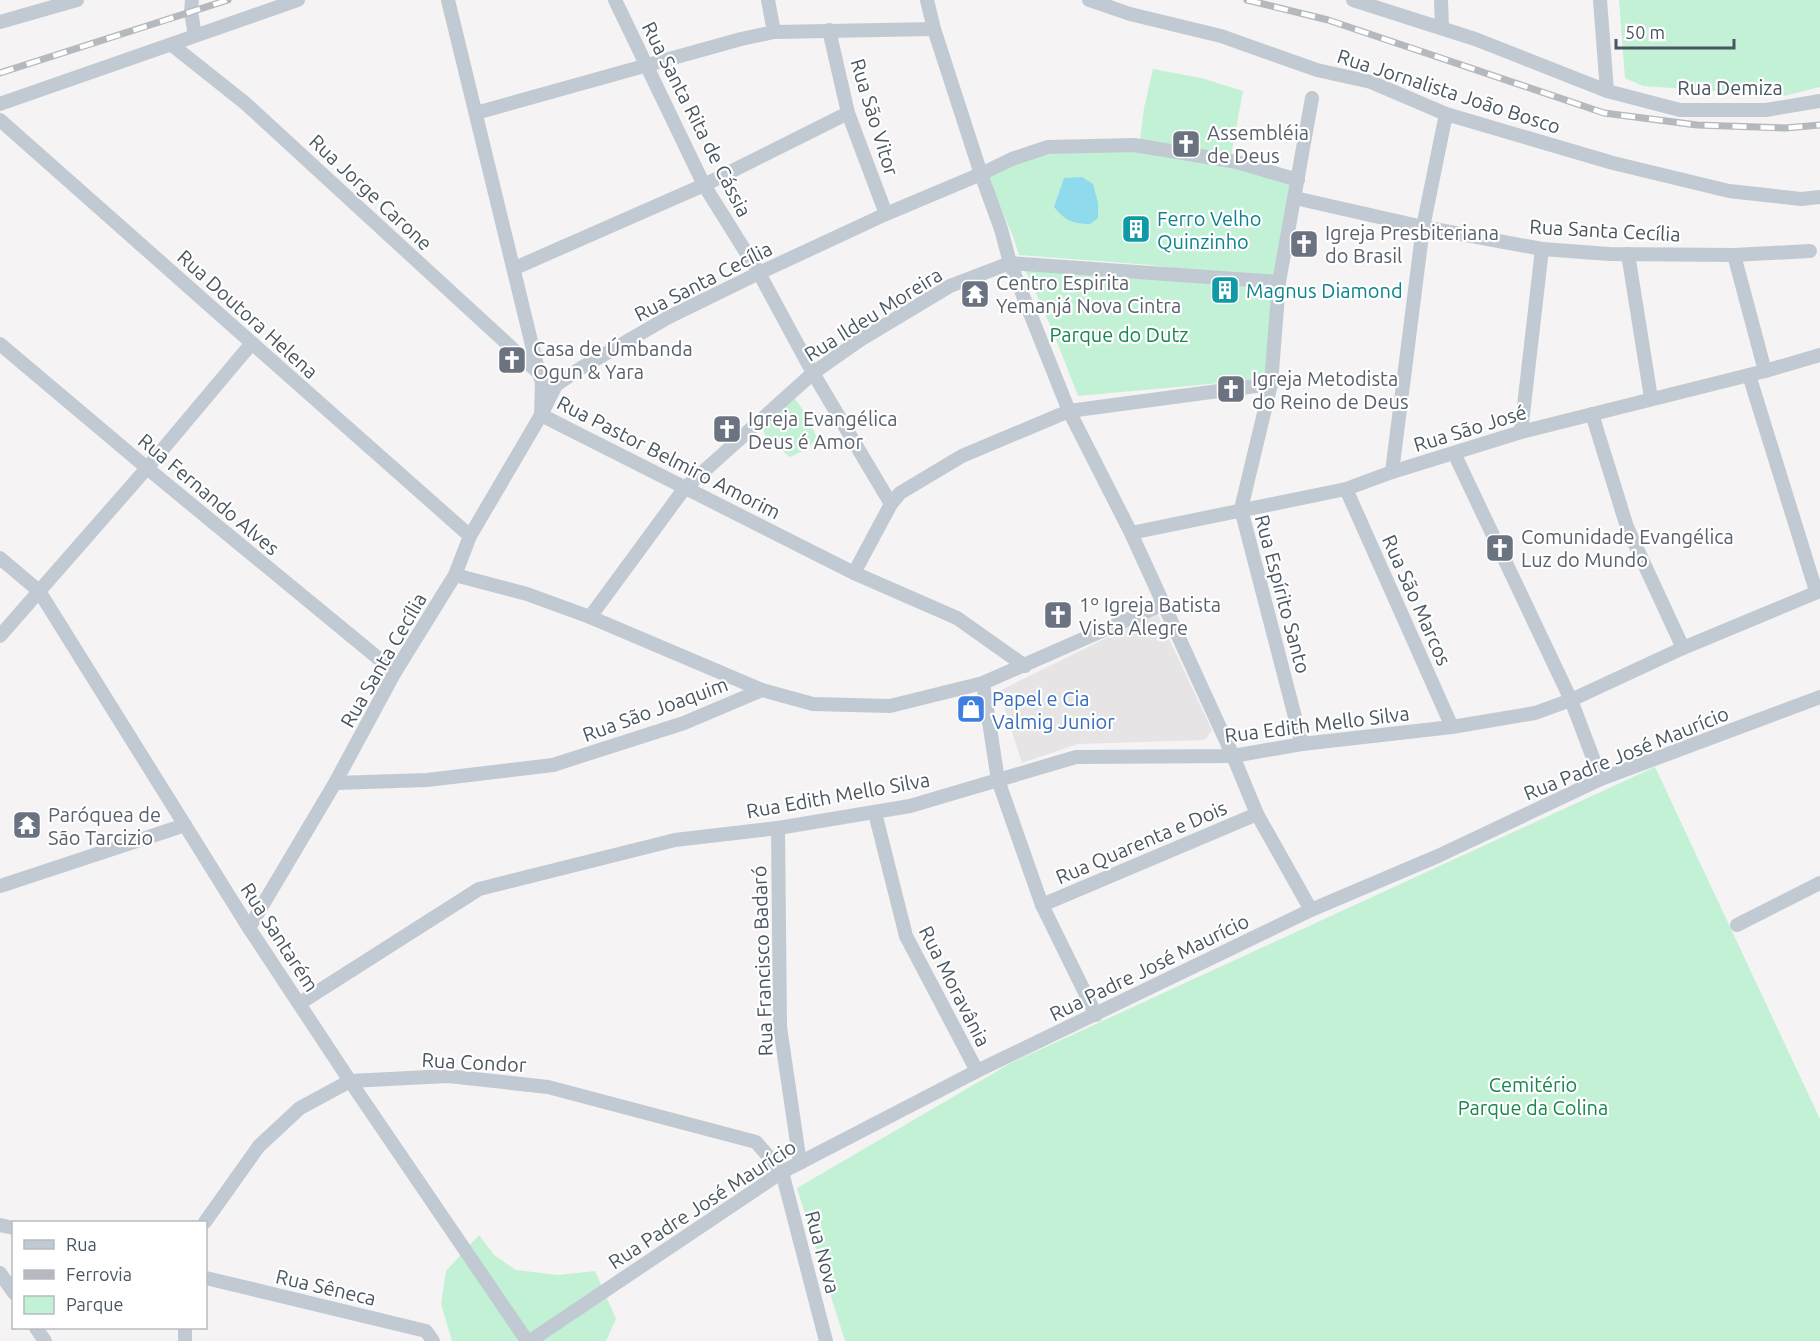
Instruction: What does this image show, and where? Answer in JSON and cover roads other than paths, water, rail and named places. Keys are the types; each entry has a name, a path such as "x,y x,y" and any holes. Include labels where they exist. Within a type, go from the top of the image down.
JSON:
{"street":[{"path":"0,22 77,0"},
{"path":"192,0 191,12 195,35"},
{"path":"0,104 298,0"},
{"name":"Rua Pastor Belmiro Amorim","path":"448,0 542,382 541,415 854,573 957,618 1025,666"},
{"name":"Rua Santa Rita de Cássia","path":"615,0 704,185 759,273 813,373 891,504"},
{"path":"768,0 774,32"},
{"path":"927,0 934,29 1001,229 1010,263 1069,411 1131,534 1233,756 1257,814 1311,910"},
{"name":"Rua Jornalista João Bosco","path":"1089,0 1130,14 1221,36 1317,70 1371,82 1446,114 1495,130 1674,179 1729,191 1801,199 1820,196"},
{"name":"Rua Demiza","path":"1353,0 1442,27 1607,91 1680,110 1766,110 1820,101"},
{"path":"1441,0 1442,27"},
{"path":"1600,0 1607,91"},
{"path":"476,113 741,39 774,32 934,29"},
{"name":"Rua São Vitor","path":"829,30 848,112 886,214"},
{"name":"Rua Jorge Carone","path":"172,45 246,103 539,374"},
{"name":"Rua Espírito Santo","path":"1302,744 1241,509 1271,384 1279,282 1312,98"},
{"path":"514,268 704,185 848,112"},
{"path":"1392,472 1423,227 1446,114"},
{"name":"Rua Doutora Helena","path":"0,120 470,536"},
{"name":"Rua Santa Cecília","path":"249,928 335,783 395,672 455,575 470,536 541,415 556,385 667,318 759,273 1012,159 1048,147 1134,145 1237,162 1298,180"},
{"name":"Rua Santa Cecília","path":"1295,198 1423,227 1542,249 1628,254 1734,255 1810,251"},
{"path":"1521,432 1542,249"},
{"path":"1628,254 1651,399"},
{"path":"1734,255 1765,371"},
{"name":"Rua Ildeu Moreira","path":"590,616 684,489 813,373 860,340 950,285 1010,263 1279,282"},
{"name":"Rua Fernando Alves","path":"0,344 395,672"},
{"path":"0,636 252,344"},
{"name":"Rua São José","path":"1131,534 1241,509 1346,489 1392,472 1521,432 1820,355"},
{"path":"1749,375 1818,591"},
{"path":"854,573 891,504 900,494 921,479 962,456 1069,411 1271,384"},
{"path":"1592,414 1627,527 1683,648"},
{"path":"1454,453 1571,700 1601,779"},
{"name":"Rua São Marcos","path":"1346,489 1452,727"},
{"name":"Rua Santarém","path":"0,558 39,591 249,928 350,1081 528,1341"},
{"path":"455,575 527,594 590,616 762,690 813,704 890,706 983,683 1163,604"},
{"name":"Rua Edith Mello Silva","path":"300,1003 479,890 675,840 778,828 910,806 1076,757 1233,756 1302,744 1452,727 1535,713 1571,700 1683,648 1818,591"},
{"path":"983,683 998,780 1042,905 1096,1015"},
{"name":"Rua São Joaquim","path":"335,783 427,780 553,765 684,723 762,690"},
{"name":"Rua Padre José Maurício","path":"528,1341 782,1172 977,1071 1311,910 1438,856 1601,779 1820,697"},
{"name":"Rua Moravânia","path":"875,813 906,936 977,1071"},
{"name":"Rua Quarenta e Dois","path":"1042,905 1257,814"},
{"path":"0,886 185,825"},
{"name":"Rua Francisco Badaró","path":"778,828 780,1027 800,1163"},
{"path":"1737,925 1820,884"},
{"name":"Rua Condor","path":"206,1221 259,1146 300,1107 350,1081 448,1076 548,1087 756,1142 782,1172"},
{"name":"Rua Nova","path":"782,1172 826,1341"},
{"path":"0,1273 12,1290"},
{"name":"Rua Sêneca","path":"207,1278 426,1331 433,1341"}],"water":[{"path":"1082,177 1093,184 1098,203 1098,218 1090,224 1069,220 1054,207 1064,178"}],"railway":[{"path":"0,73 228,0"},
{"path":"1247,0 1328,20 1604,113 1697,125 1785,128 1820,125"}],"place":[{"name":"Assembléia de Deus","path":"1186,144"},
{"name":"Ferro Velho Quinzinho","path":"1136,229"},
{"name":"Igreja Presbiteriana do Brasil","path":"1304,244"},
{"name":"Magnus Diamond","path":"1225,290"},
{"name":"Centro Espirita Yemanjá Nova Cintra","path":"975,294"},
{"name":"Casa de Úmbanda Ogun & Yara","path":"512,360"},
{"name":"Igreja Metodista do Reino de Deus","path":"1231,389"},
{"name":"Igreja Evangélica Deus é Amor","path":"727,429"},
{"name":"Comunidade Evangélica Luz do Mundo","path":"1500,548"},
{"name":"1º Igreja Batista Vista Alegre","path":"1058,615"},
{"name":"Papel e Cia Valmig Junior","path":"971,709"},
{"name":"Paróquea de São Tarcizio","path":"27,825"}],"park label":[{"name":"Parque do Dutz","path":"1119,334"},
{"name":"Cemitério Parque da Colina","path":"1533,1096"}]}
